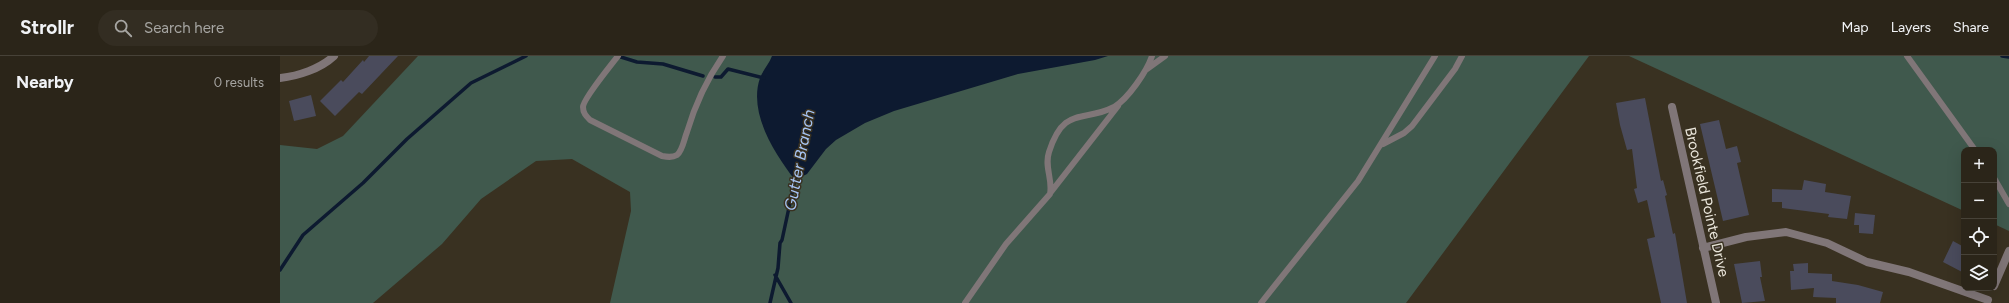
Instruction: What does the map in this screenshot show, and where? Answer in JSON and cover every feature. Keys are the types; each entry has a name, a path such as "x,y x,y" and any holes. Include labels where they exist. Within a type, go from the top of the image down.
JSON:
{"street":[{"path":"280,78 311,70 334,56"},
{"name":"Brookfield Pointe Drive","path":"1672,107 1716,303"},
{"path":"1703,248 1746,237 1786,232 1827,243 1867,262 1909,272 1988,302 1992,291"},
{"path":"1997,280 2009,251"}],"lane":[{"path":"618,56 582,105 584,114 590,120 662,156 670,157 676,155 681,150 692,114 705,86 723,56"},
{"path":"1145,72 1152,56"},
{"path":"965,303 1006,244 1050,194 1145,72 1165,56"},
{"path":"1261,303 1358,181 1435,56"},
{"path":"1381,145 1404,133 1412,126 1455,69 1462,56"},
{"path":"1907,56 1973,147"},
{"path":"1050,194 1051,184 1047,162 1058,131 1065,123 1073,118 1102,111 1120,103"},
{"path":"1997,183 2009,204"}],"green space":[{"path":"418,56 1589,56 1406,303 610,303 631,211 630,192 572,159 536,161 481,199 442,244 373,303 280,303 280,145 317,149 343,136"},
{"path":"1629,56 2009,56 2009,231 1997,225 1997,147 1961,147 1961,210"}],"water":[{"path":"772,56 1108,56 1095,60 1018,74 894,111 865,123 836,140 826,149 807,174 795,180 772,146 761,119 758,105 757,91 760,78"}],"building":[{"path":"369,56 398,56 362,94 359,92 335,116 320,101 341,80 343,82 363,60 364,62"},
{"path":"311,95 316,116 294,121 289,101"},
{"path":"1645,98 1661,181 1663,180 1667,195 1665,196 1673,234 1675,233 1687,303 1661,303 1647,239 1655,237 1647,200 1638,203 1634,189 1637,188 1632,149 1627,150 1620,125 1616,103"},
{"path":"1719,120 1726,149 1737,146 1741,162 1737,163 1749,215 1723,221 1700,124"},
{"path":"1804,180 1826,184 1825,192 1851,196 1847,219 1828,217 1829,214 1782,208 1782,202 1772,202 1772,189 1802,190"},
{"path":"1855,213 1875,215 1873,234 1859,233 1859,225 1854,225"},
{"path":"1953,241 1961,245 1961,271 1943,262"},
{"path":"1760,261 1762,277 1760,277 1765,301 1742,303 1734,264"},
{"path":"1808,263 1808,273 1832,274 1832,281 1858,285 1883,292 1880,303 1836,303 1836,298 1813,297 1814,288 1791,290 1790,271 1794,271 1793,264"}],"waterway":[{"path":"280,270 303,235 363,183 407,139 471,83 526,56"},
{"name":"Gutter Branch","path":"2002,56 2009,57"},
{"path":"621,57 637,62 663,64 703,76"},
{"path":"715,77 721,77 728,69 764,78"},
{"name":"Gutter Branch","path":"770,303 778,268 780,243 782,240 796,175"},
{"path":"775,275 791,303"}]}
